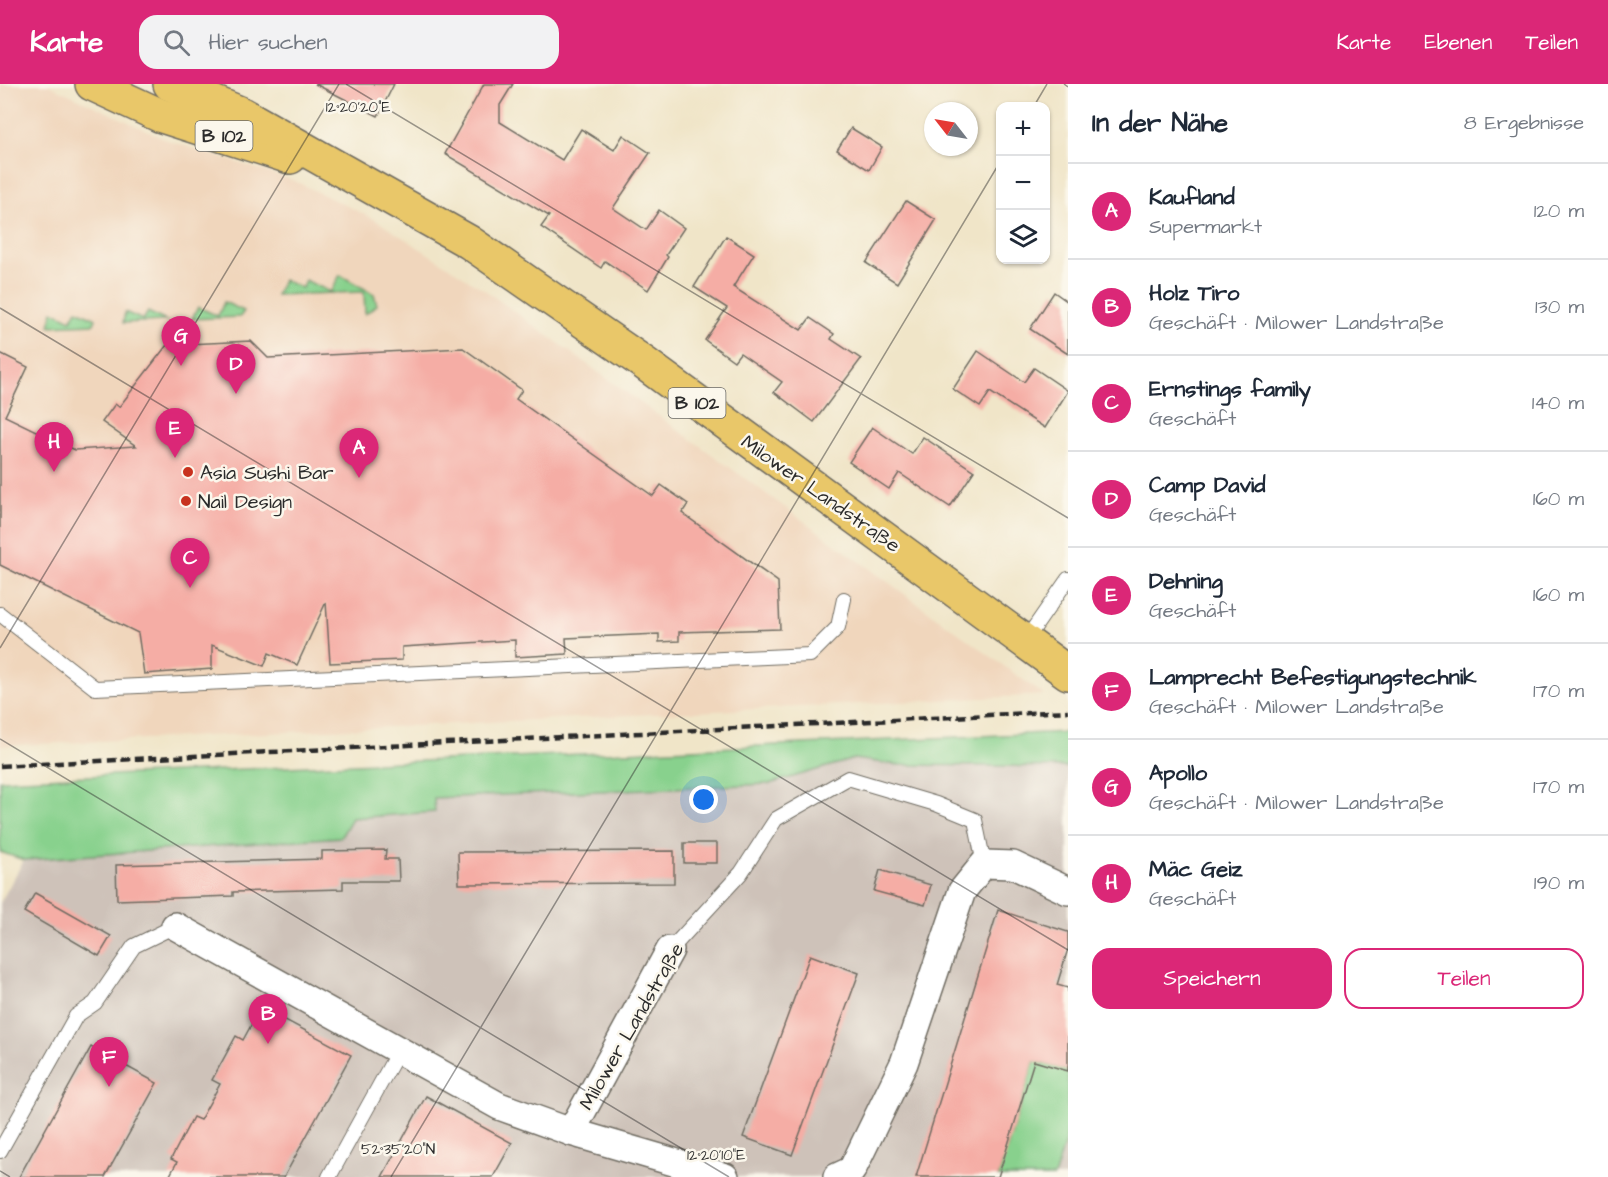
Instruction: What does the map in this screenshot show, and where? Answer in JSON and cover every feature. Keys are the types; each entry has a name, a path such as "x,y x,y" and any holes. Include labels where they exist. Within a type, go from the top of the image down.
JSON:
{"main road":[{"name":"Milower Landstraße","path":"92,84 159,115 360,179"},
{"name":"Milower Landstraße","path":"170,84 242,114 469,242 575,314 1068,674"}],"street":[{"path":"837,1177 852,1170 903,1063 962,891 984,864 1013,865 1068,891"},
{"name":"Milower Landstraße","path":"175,926 499,1106 571,1132 725,1177"},
{"name":"Milower Landstraße","path":"571,1132 670,950"}],"lane":[{"path":"1025,641 1068,579"},
{"path":"0,614 95,688 810,655 838,627 844,599"},
{"name":"Milower Landstraße","path":"670,950 741,873 776,819 848,778 936,804 975,820 984,864"},
{"name":"Milower Landstraße","path":"0,1151 76,1016 95,1003 134,946 175,926"},
{"path":"329,1177 399,1050"}],"shaded area":[{"path":"0,84 47,84 167,140 295,181 374,219 486,291 1044,695 0,746"},
{"path":"854,759 899,765 1068,767 1068,1177 0,1177 0,903 24,860 341,837 352,818 434,812 434,798 769,784"}],"green space":[{"path":"340,275 374,294 377,305 365,314 364,292 276,295 283,280 302,288 305,280 331,292"},
{"path":"224,302 244,311 240,317 192,319 198,307 218,316"},
{"path":"77,310 96,319 94,324 50,326 53,311 71,320"},
{"path":"125,312 143,320 148,312 166,321 123,323"},
{"path":"1068,732 1068,767 899,765 854,759 769,784 434,798 435,812 352,818 341,837 24,860 0,852 0,780"},
{"path":"1034,1061 1068,1071 1068,1133 1054,1177 998,1177"}],"building":[{"path":"315,84 394,84 378,116"},
{"path":"484,84 513,84 500,105 500,122 562,160 581,129 614,150 623,135 650,153 613,208 646,230 659,210 684,228 666,255 668,257 648,290 605,261 601,268 541,227 549,216 445,154"},
{"path":"851,128 882,147 869,170 837,150"},
{"path":"906,201 936,220 897,283 866,263"},
{"path":"726,236 754,254 733,287 801,330 810,318 834,334 831,339 861,359 814,422 774,392 782,382 740,353 734,361 705,340 727,308 694,287"},
{"path":"1054,292 1068,302 1068,354 1030,329"},
{"path":"251,341 268,358 463,348 522,390 516,399 653,496 661,485 688,504 682,513 778,582 780,629 679,632 679,641 659,642 659,634 566,638 567,654 515,657 515,640 402,647 402,660 330,663 326,602 297,665 269,653 264,666 212,645 212,669 144,674 138,633 0,565 0,353 28,367 5,416 75,450 136,446 102,422 115,404 119,407 167,345"},
{"path":"978,351 1024,382 1034,368 1068,391 1045,428 990,392 980,407 953,389"},
{"path":"872,427 912,454 923,437 974,471 950,507 899,473 889,489 849,462"},
{"path":"684,843 717,843 717,863 684,863"},
{"path":"386,850 385,859 398,859 399,881 343,881 343,889 233,892 233,896 117,900 116,865 322,859 322,851"},
{"path":"674,851 674,883 459,884 458,852"},
{"path":"880,870 931,885 925,905 874,891"},
{"path":"35,893 111,936 99,956 24,912"},
{"path":"998,910 1068,932 1068,949 1057,985 1068,988 1068,1071 1034,1061 998,1177 916,1177"},
{"path":"810,955 859,973 792,1155 743,1137"},
{"path":"261,1007 351,1055 284,1177 169,1177 177,1162 171,1159 193,1117 200,1120 220,1084 212,1080 236,1036 243,1040"},
{"path":"91,1047 157,1083 105,1177 19,1177"},
{"path":"426,1096 512,1143 493,1177 382,1177"}],"railway":[{"path":"0,766 1068,711"}],"place":[{"name":"Apollo","path":"181,366"},
{"name":"Camp David","path":"236,394"},
{"name":"Dehning","path":"175,458"},
{"name":"Mäc Geiz","path":"54,472"},
{"name":"Asia Sushi Bar","path":"188,472"},
{"name":"Kaufland","path":"359,478"},
{"name":"Nail Design","path":"186,501"},
{"name":"Ernstings family","path":"190,588"},
{"name":"Holz Tiro","path":"268,1044"},
{"name":"Lamprecht Befestigungstechnik","path":"109,1087"}]}
